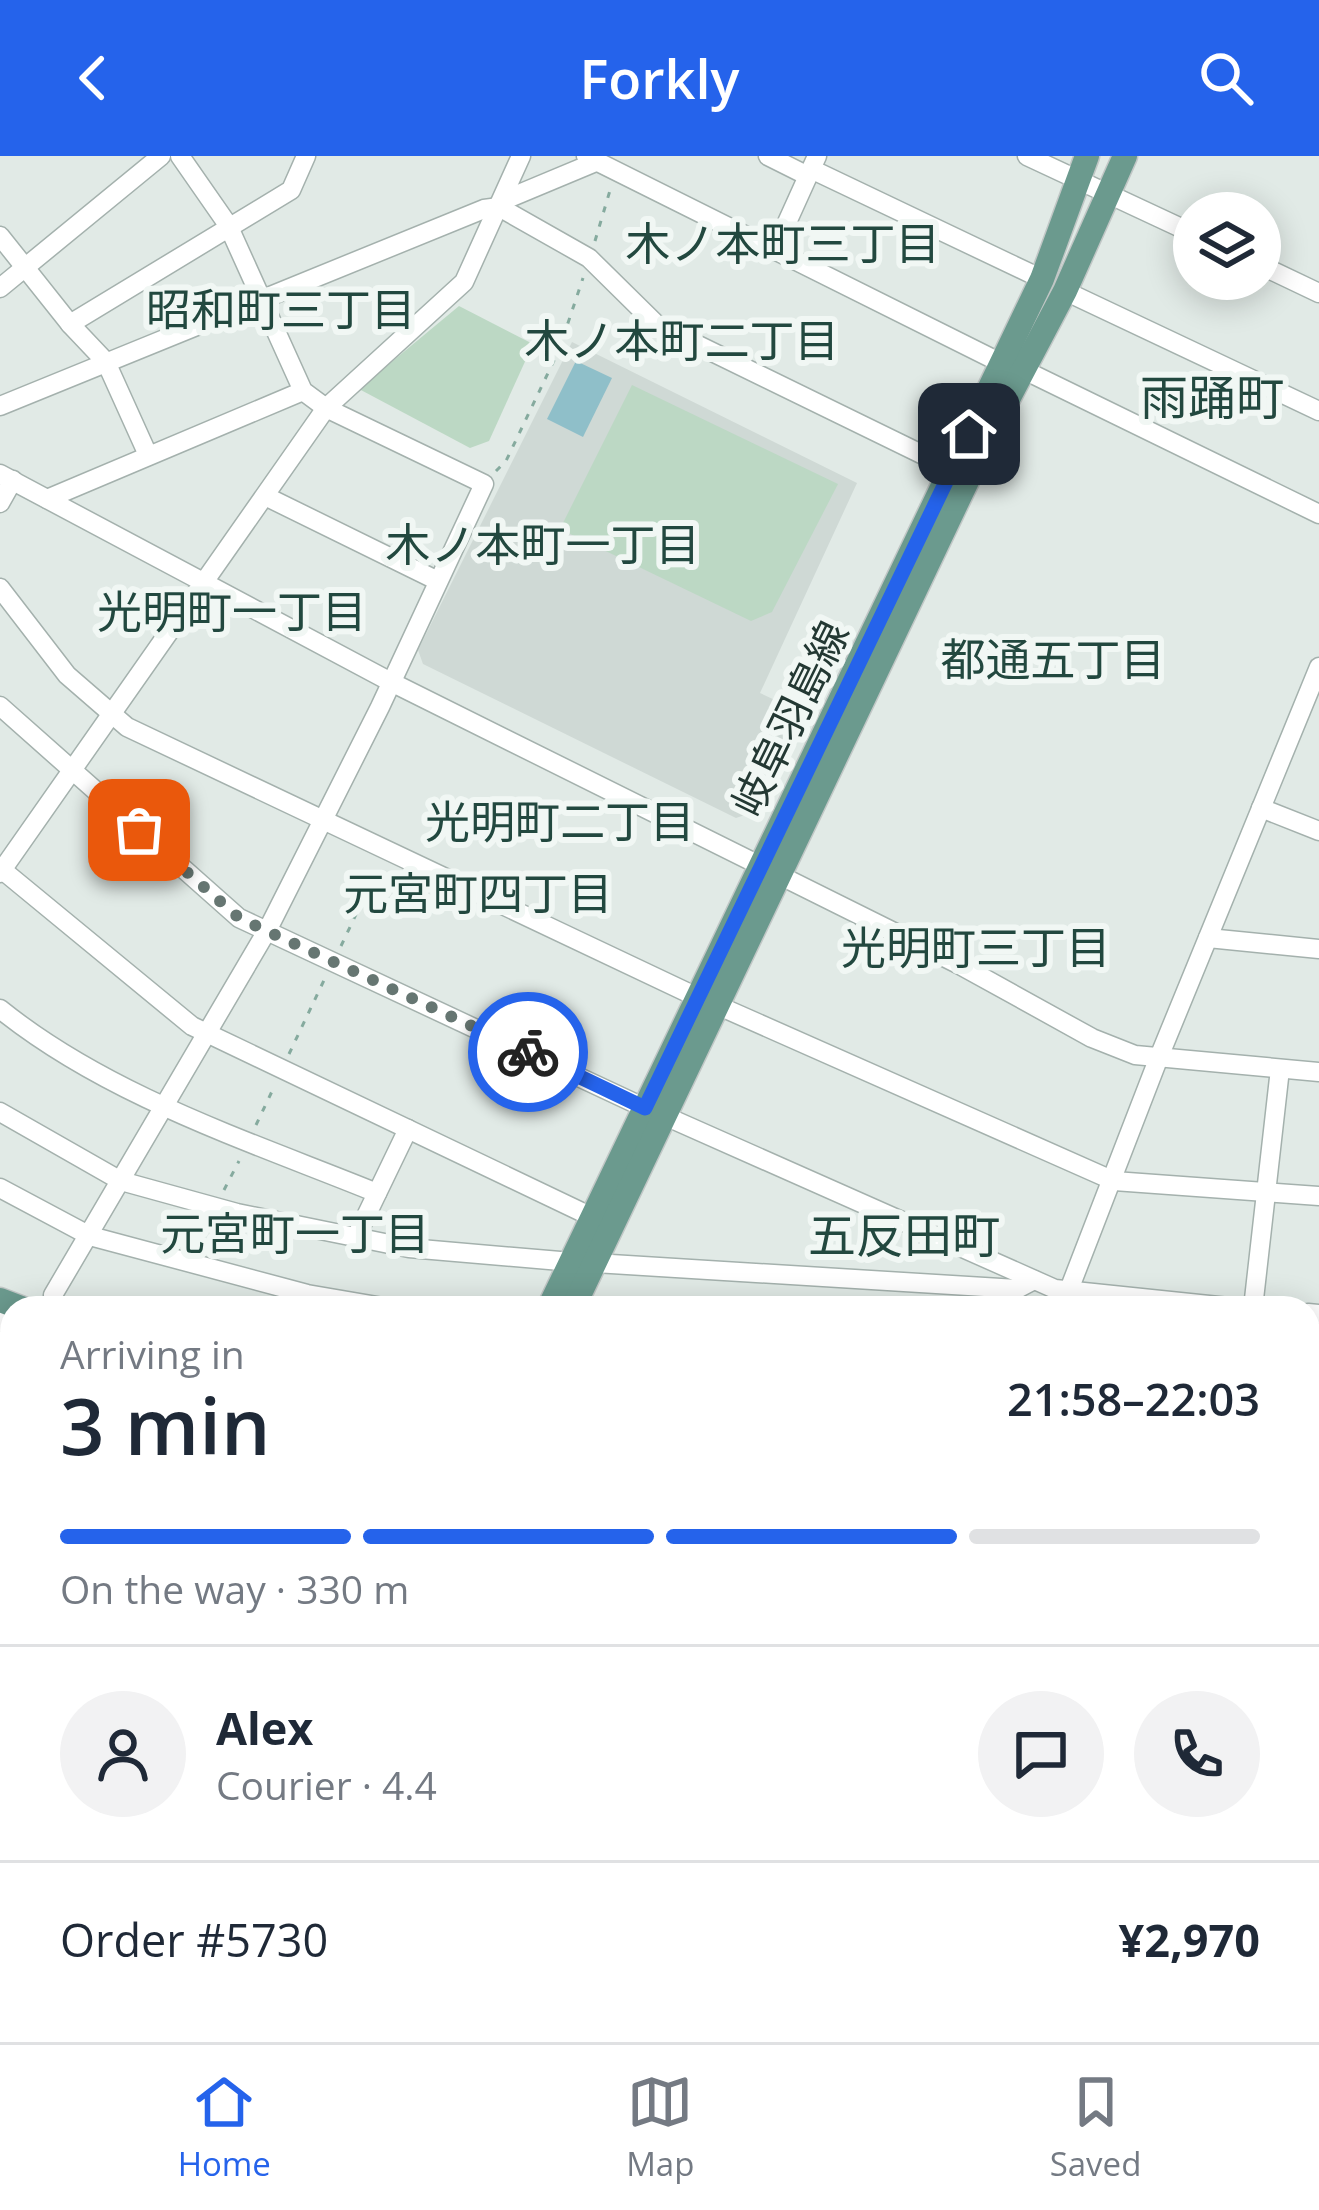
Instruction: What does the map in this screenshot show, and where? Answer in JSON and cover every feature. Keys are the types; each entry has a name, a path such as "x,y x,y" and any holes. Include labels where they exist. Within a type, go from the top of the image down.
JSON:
{"main road":[{"name":"岐阜羽島線","path":"1053,285 1087,156"},
{"name":"岐阜羽島線","path":"771,872 952,469 1013,367 1125,156"},
{"name":"岐阜羽島線","path":"558,1296 583,1262 988,437 1013,367"},
{"name":"岐阜羽島線","path":"576,1296 592,1217 655,1112"}],"street":[{"path":"0,288 161,156"},
{"path":"53,1296 268,929 484,484 326,408 303,391 228,225 180,156"},
{"path":"70,324 291,190 306,156"},
{"path":"521,156 472,267 454,294 326,408 1,871 176,1016 592,1217"},
{"path":"768,156 812,167 1319,411"},
{"path":"1027,156 1173,224"},
{"path":"0,406 600,163 1319,514"},
{"path":"775,249 812,167"},
{"path":"500,204 590,258 657,325 952,469"},
{"path":"0,236 106,362 148,455"},
{"path":"1281,275 1319,293"},
{"path":"47,499 303,391"},
{"path":"0,503 6,477 388,682 960,964 1092,1038 1160,1058 1319,1072"},
{"path":"265,496 438,580"},
{"path":"0,588 67,675 111,716 709,1002 1114,1181 1319,1196"},
{"path":"1067,1296 1318,672"},
{"path":"0,706 239,918 1061,1296"},
{"path":"1261,808 1319,831"},
{"path":"1208,938 1319,949"},
{"path":"0,1009 50,1044 165,1107 376,1193"},
{"path":"1254,1296 1280,1069"},
{"path":"0,1112 121,1180 237,1213 355,1238 496,1258 1017,1289 1034,1280"},
{"path":"355,1238 408,1129"},
{"path":"0,1188 90,1236 319,1296"}],"path":[{"path":"484,484 506,461 559,350 590,258 600,163"}],"shaded area":[{"path":"572,342 857,483 760,693 807,715 760,810 736,818 423,664 418,650"}],"green space":[{"path":"459,306 533,344 489,441 470,448 359,389"},
{"path":"632,385 838,484 772,612 751,621 560,529"}],"water":[{"path":"576,361 612,378 583,437 547,419"}],"way so far":[{"path":"139,830 239,918 528,1052"}],"district":[{"name":"木ノ本町三丁目","path":"783,242"},
{"name":"昭和町三丁目","path":"281,308"},
{"name":"木ノ本町二丁目","path":"682,339"},
{"name":"雨踊町","path":"1212,396"},
{"name":"木ノ本町一丁目","path":"543,543"},
{"name":"光明町一丁目","path":"232,610"},
{"name":"都通五丁目","path":"1053,658"},
{"name":"光明町二丁目","path":"560,820"},
{"name":"元宮町四丁目","path":"478,892"},
{"name":"光明町三丁目","path":"976,946"},
{"name":"元宮町一丁目","path":"295,1232"},
{"name":"五反田町","path":"904,1234"}],"route":[{"path":"528,1052 645,1108 969,434"}]}
